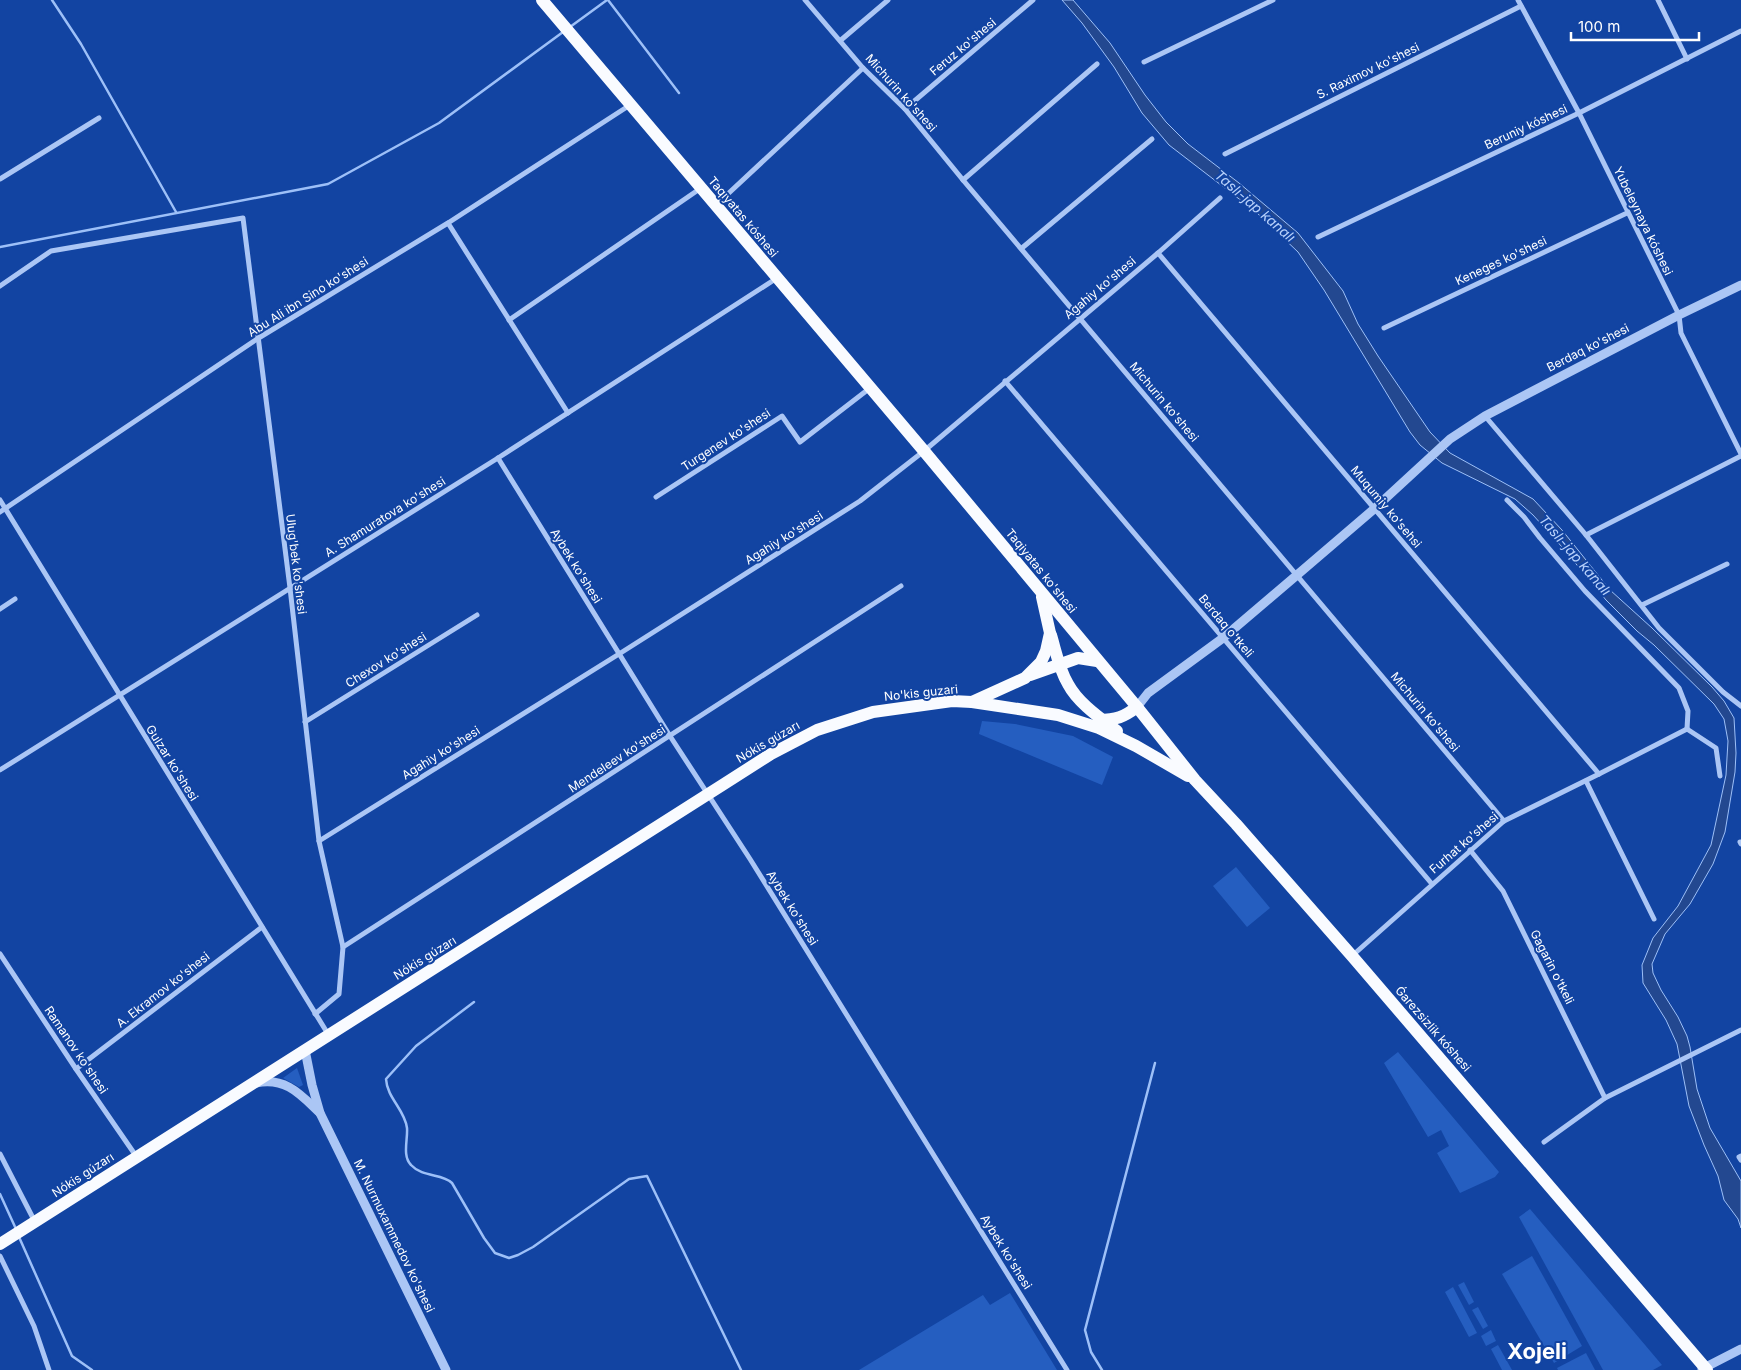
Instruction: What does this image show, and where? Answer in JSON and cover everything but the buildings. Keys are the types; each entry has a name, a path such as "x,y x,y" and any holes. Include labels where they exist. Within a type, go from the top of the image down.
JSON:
{"main road":[{"name":"Taqıyatas kóshesi","path":"542,0 924,451"},
{"name":"Taqiyatas ko'shesi","path":"924,451 1137,707"},
{"path":"1040,592 1050,633 1068,686 1090,709 1136,746"},
{"path":"1025,678 1041,662 1046,651 1050,633"},
{"path":"972,702 1025,678 1078,658 1097,661"},
{"name":"No'kis guzari","path":"873,712 952,701 972,702 1058,715 1069,719"},
{"path":"1069,719 1103,720 1125,717 1137,707"},
{"name":"Ǵarezsizlik kóshesi","path":"1137,707 1195,780 1352,956 1703,1369"},
{"name":"Nókis gúzarı","path":"3,1242 771,754 817,730 873,712"},
{"path":"1069,719 1099,728 1136,746 1195,780"}],"street":[{"name":"Michurin ko'shesi","path":"805,0 864,68 905,109 1504,821"},
{"path":"840,40 888,0"},
{"name":"Feruz ko'shesi","path":"905,109 1034,0"},
{"path":"1144,62 1273,0"},
{"name":"Yubeleynaya kóshesi","path":"1518,0 1579,113 1679,315 1681,333 1741,455"},
{"path":"1658,0 1687,59"},
{"name":"S. Raximov ko'shesi","path":"1225,154 1521,6"},
{"name":"Beruniy kóshesi","path":"1318,236 1579,113 1741,31"},
{"path":"963,180 1097,64"},
{"path":"716,205 864,68"},
{"name":"Abu Ali ibn Sino ko'shesi","path":"0,512 257,339 448,223 630,104"},
{"path":"0,179 99,118"},
{"path":"1022,248 1152,139"},
{"path":"509,320 701,188"},
{"name":"Agahiy ko'shesi","path":"319,841 860,502 924,451 1158,253 1220,198"},
{"name":"Keneges ko'shesi","path":"1384,328 1627,213"},
{"name":"Ulug'bek ko'shesi","path":"0,286 51,251 243,218 290,588 319,841 343,947 338,994 315,1014"},
{"path":"448,223 568,413"},
{"name":"Muqumiy ko'sehsi","path":"1158,253 1599,774"},
{"name":"A. Shamuratova ko'shesi","path":"0,770 498,458 777,278"},
{"name":"Berdaq ko'shesi","path":"1137,707 1148,693 1223,638 1297,575 1374,509 1450,439 1485,416 1679,315 1741,285"},
{"name":"Berdaq o'tkeli","path":"1005,381 1432,884"},
{"name":"Turgenev ko'shesi","path":"656,497 782,416 800,442 870,388"},
{"path":"1485,416 1586,535 1658,628 1723,692 1741,706"},
{"path":"1586,535 1741,455"},
{"name":"Aybek ko'shesi","path":"498,458 1067,1370"},
{"name":"Gulzar ko'shesi","path":"0,500 329,1035"},
{"path":"1507,500 1524,517 1585,591 1679,688 1688,711 1687,729 1716,748 1720,776"},
{"path":"1642,605 1727,564"},
{"name":"Mendeleev ko'shesi","path":"343,947 901,586"},
{"path":"0,609 16,599"},
{"name":"Chexov ko'shesi","path":"305,722 476,615"},
{"name":"Furhat ko'shesi","path":"1352,956 1504,821 1687,729"},
{"path":"1586,781 1654,920"},
{"name":"Gagarin o'tkeli","path":"1470,850 1503,891 1606,1098"},
{"name":"A. Ekramov ko'shesi","path":"76,1069 262,927"},
{"name":"Ramanov ko'shesi","path":"0,954 76,1069 137,1156"},
{"path":"1544,1142 1606,1098 1741,1030"},
{"path":"305,1050 320,1113"},
{"path":"252,1084 266,1081 278,1082 295,1090 320,1113"},
{"name":"M. Nurmuxammedov ko'shesi","path":"320,1113 446,1370"},
{"path":"0,1154 33,1224"},
{"path":"1741,1156 1739,1157 1741,1160"},
{"path":"0,1256 34,1326 49,1370"},
{"path":"1703,1369 1741,1349"}],"shaded area":[{"path":"982,721 1015,724 1073,736 1113,757 1102,785 979,734"},
{"path":"1236,867 1270,908 1247,927 1213,886"},
{"path":"1398,1052 1499,1172 1495,1177 1460,1193 1437,1153 1449,1146 1441,1130 1428,1137 1384,1063"},
{"path":"297,1068 303,1085 299,1087 283,1078"},
{"path":"1530,1209 1662,1365 1653,1370 1603,1370 1519,1217"},
{"path":"1532,1256 1582,1346 1554,1363 1502,1274"},
{"path":"1464,1282 1474,1302 1469,1305 1458,1285"},
{"path":"1453,1287 1477,1333 1469,1337 1445,1292"},
{"path":"1010,1293 1057,1370 859,1370 983,1295 990,1305"},
{"path":"1478,1307 1488,1326 1483,1329 1472,1310"},
{"path":"1491,1330 1496,1341 1486,1346 1481,1336"},
{"path":"1498,1345 1512,1370 1502,1370 1491,1349"},
{"path":"1586,1353 1595,1370 1558,1370 1557,1368"}],"water":[{"name":"Taslı-jap kanalı","path":"1062,0 1073,0 1110,43 1145,95 1166,122 1188,144 1239,183 1298,233 1343,291 1358,324 1430,432 1450,453 1533,499 1562,530 1610,590 1712,687 1724,701 1734,718 1735,772 1725,832 1713,864 1690,904 1665,934 1652,964 1653,973 1661,990 1678,1017 1687,1036 1697,1089 1710,1128 1741,1181 1741,1228 1738,1219 1724,1200 1718,1176 1689,1106 1677,1044 1666,1020 1643,983 1642,965 1653,938 1678,906 1711,845 1726,775 1728,741 1724,719 1714,704 1606,600 1533,515 1515,499 1442,463 1420,445 1410,432 1324,290 1298,252 1256,212 1169,145 1142,113 1114,67 1082,23"}],"waterway":[{"path":"52,0 81,44 176,212"},
{"path":"570,27 607,0"},
{"path":"608,0 679,93"},
{"path":"0,247 328,184 439,123 563,32"},
{"path":"474,1002 416,1046 386,1079 389,1092 406,1122 406,1152 408,1161 421,1172 443,1178 452,1183 484,1238 495,1253 509,1258 533,1247 629,1179 647,1176 741,1370"},
{"path":"1102,1370 1091,1352 1085,1330 1155,1063"},
{"path":"0,1194 16,1229"},
{"path":"19,1237 72,1356 92,1370"}],"district":[{"name":"Xojeli","path":"1537,1351"}]}
